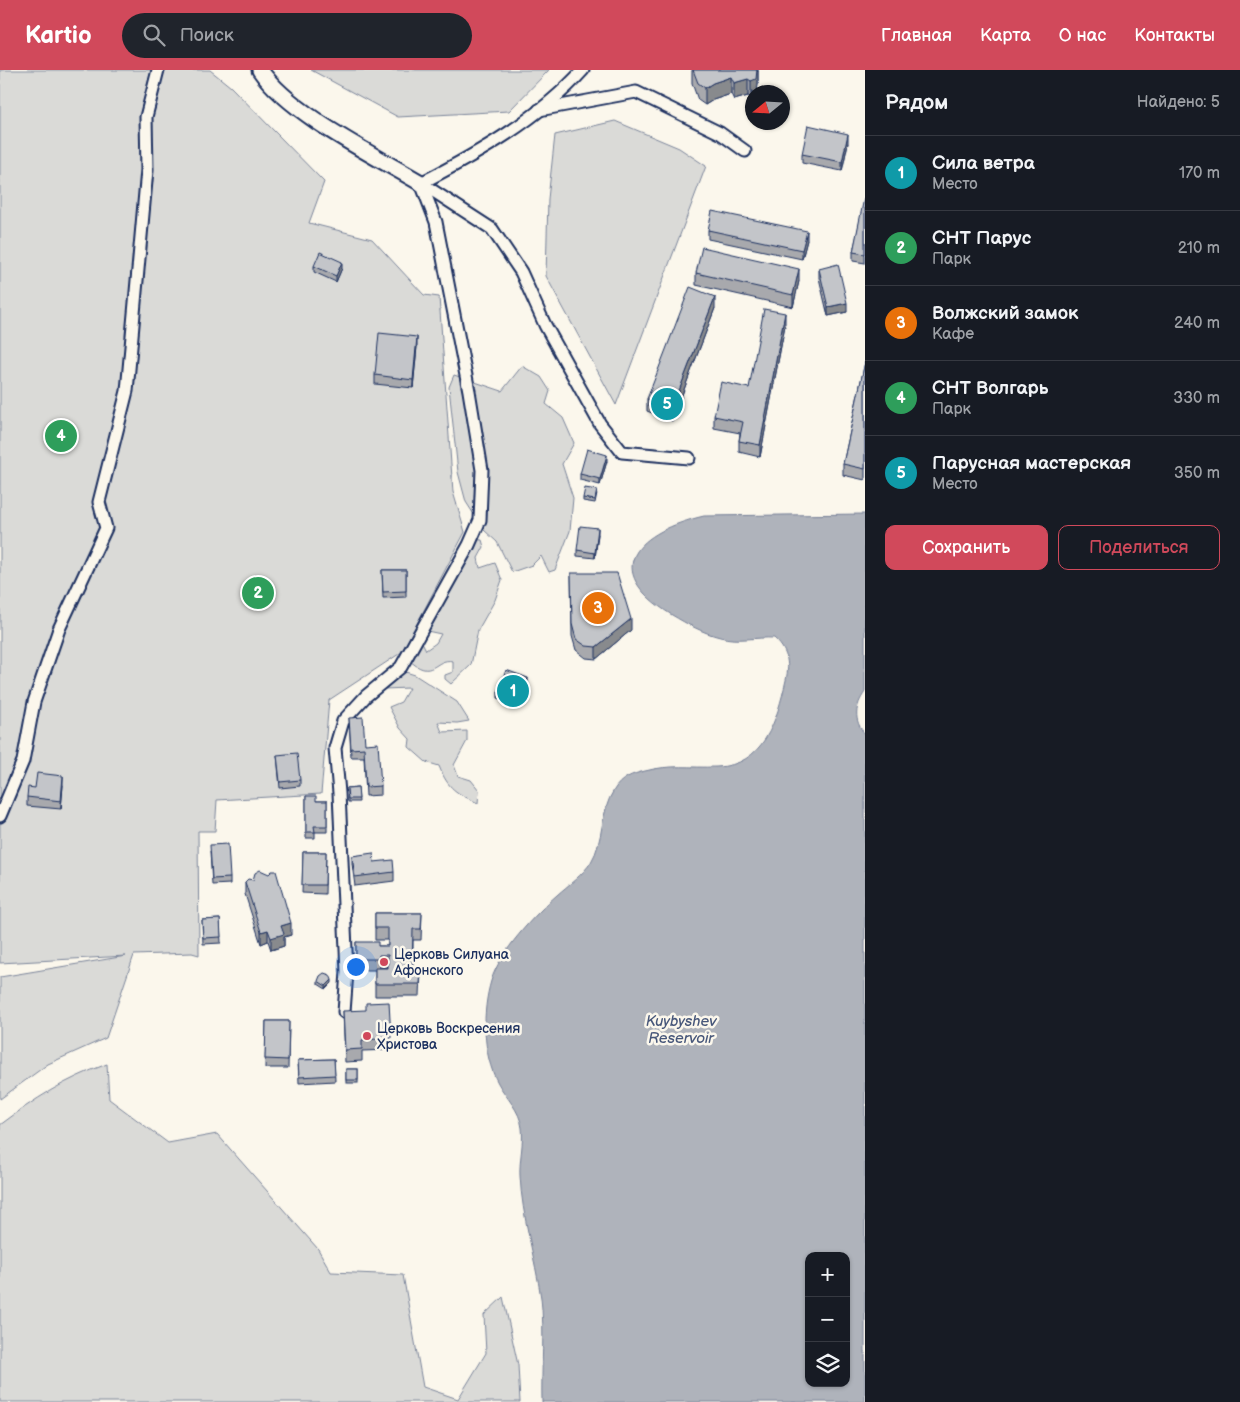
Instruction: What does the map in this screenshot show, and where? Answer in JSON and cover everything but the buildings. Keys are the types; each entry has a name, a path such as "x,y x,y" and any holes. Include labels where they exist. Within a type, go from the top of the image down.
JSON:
{"street":[{"path":"0,816 23,761 34,702 59,629 106,528 98,502 126,391 147,170 146,117 158,70"},
{"path":"260,70 272,87 337,134 422,182 492,229 521,272 545,325 600,424 622,452 689,458"},
{"path":"422,182 469,158 516,129 569,85 583,70"},
{"path":"539,110 636,92 720,133 745,151"},
{"path":"344,1012 347,972 339,793 335,748 342,721 366,696 401,667 469,545 480,520 482,470 471,401 436,222 422,182"}],"shaded area":[{"path":"0,70 210,70 231,87 324,182 309,223 372,239 424,295 439,297 453,492 465,532 402,652 329,700 321,794 217,800 215,831 198,831 199,955 192,953 134,955 106,1038 48,1064 0,1099 0,977 126,956 0,963"},
{"path":"311,70 549,70 509,111 398,117"},
{"path":"615,121 679,148 706,166 616,405 546,276 548,199 555,135"},
{"path":"522,366 541,377 550,391 546,404 563,418 574,443 562,464 573,498 570,531 555,570 549,572 541,556 532,565 512,572 497,542 484,530 466,502 458,472 449,387 454,375 502,391"},
{"path":"467,539 482,540 484,547 478,558 480,568 495,563 502,580 495,600 478,630 471,665 451,684 445,679 445,675 453,672 453,661 441,662 433,668 423,669 408,659 410,645 422,642 426,650 436,643 441,634 427,631"},
{"path":"393,668 415,675 457,702 469,721 457,723 438,722 442,732 467,731 467,741 454,765 458,776 471,780 479,790 478,803 449,785 439,766 426,762 409,747 410,739 400,728 389,707 401,702 409,688 384,689 379,677"},
{"path":"107,1064 109,1099 168,1143 217,1134 318,1249 331,1272 403,1275 423,1387 458,1399 486,1353 484,1315 503,1297 518,1365 520,1402 0,1402 0,1125 51,1090 77,1076"}],"water":[{"name":"Kuybyshev Reservoir","path":"865,514 865,692 857,708 857,718 865,734 865,1402 542,1402 542,1311 521,1191 522,1128 519,1115 493,1072 486,1046 486,1006 491,981 502,958 519,935 557,895 588,867 598,845 606,807 620,782 631,775 655,769 716,767 732,765 746,759 757,750 773,725 788,668 785,652 774,638 726,638 701,631 672,615 649,598 636,582 632,567 636,554 646,542 661,531 704,516"}],"place":[{"name":"Парусная мастерская","path":"667,404"},
{"name":"СНТ Волгарь","path":"61,436"},
{"name":"СНТ Парус","path":"258,593"},
{"name":"Волжский замок","path":"598,608"},
{"name":"Сила ветра","path":"513,691"},
{"name":"Церковь Силуана Афонского","path":"384,962"},
{"name":"Церковь Воскресения Христова","path":"367,1036"}]}
